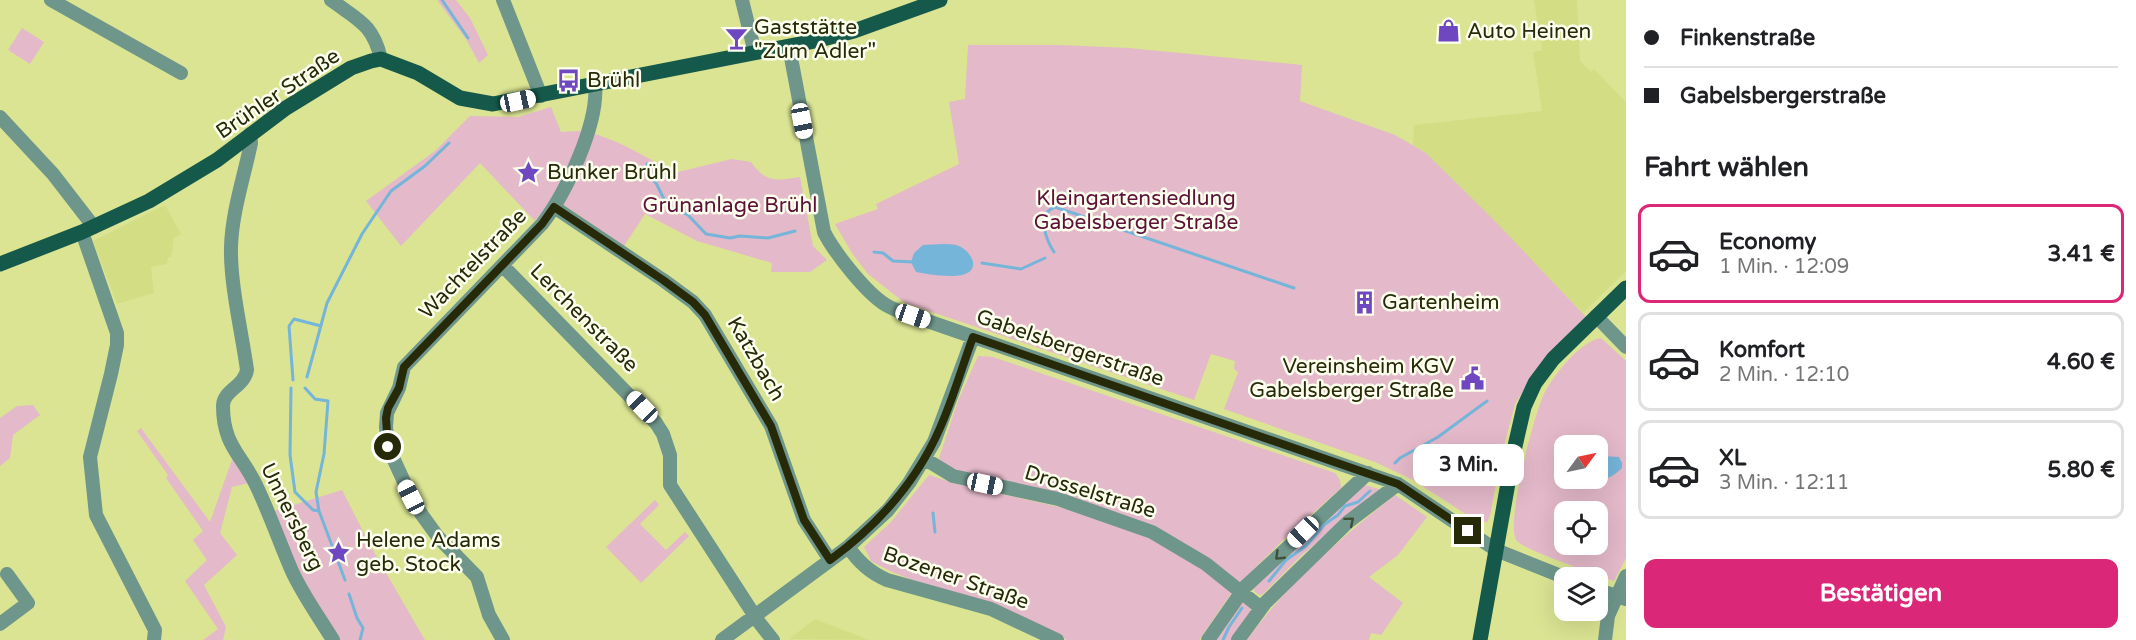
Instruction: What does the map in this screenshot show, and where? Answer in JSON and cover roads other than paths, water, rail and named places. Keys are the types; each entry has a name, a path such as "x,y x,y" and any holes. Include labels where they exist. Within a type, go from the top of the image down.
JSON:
{"main road":[{"path":"381,58 418,73 460,98 493,104 789,47 854,31 940,0"},
{"name":"Brühler Straße","path":"0,264 88,230 149,201 217,160 286,108 351,68 381,58"},
{"path":"1480,640 1513,455 1524,407 1535,383 1547,366 1626,288"}],"street":[{"path":"51,0 181,73"},
{"path":"332,0 375,36 381,58"},
{"path":"503,0 541,96"},
{"path":"742,0 755,53"},
{"name":"Gabelsbergerstraße","path":"789,47 820,217 830,244 862,283 883,303 913,316 1398,484 1496,550 1554,573"},
{"name":"Wachtelstraße","path":"502,640 489,615 477,577 438,537 422,515 400,476 388,447 386,418 388,408 399,388 404,367 542,224 554,207 588,132 596,105 595,84"},
{"path":"0,117 54,174 88,230 117,333 113,365 90,458 96,515 155,630 154,640"},
{"name":"Unnersberg","path":"250,134 251,143 231,246 247,370 243,381 225,398 223,404 225,431 231,446 257,486 292,572 333,640"},
{"name":"Katzbach","path":"554,207 663,280 693,302 705,315 771,426 804,520 830,560"},
{"name":"Lerchenstraße","path":"502,266 636,401 659,428 670,455 670,485 773,640"},
{"path":"1596,316 1626,347"},
{"path":"722,640 848,547 888,510 925,459 942,426 973,337"},
{"name":"Drosselstraße","path":"925,459 944,472 964,480 1058,500 1141,527 1188,552 1262,608"},
{"path":"1208,640 1242,592 1368,473"},
{"path":"1238,640 1262,608 1348,522 1398,484"},
{"name":"Bozener Straße","path":"848,547 860,563 872,573 886,580 991,609 1057,640"},
{"path":"0,624 28,603 7,574"},
{"path":"1605,640 1608,616 1621,598 1626,576"}],"water":[{"path":"923,245 957,245 967,251 973,262 972,269 967,273 950,276 916,272 911,262 914,253"},
{"path":"1608,456 1619,457 1622,463 1622,468 1608,478"}],"waterway":[{"path":"442,0 468,38"},
{"path":"307,377 327,303 362,234 391,191 425,166 449,143"},
{"path":"647,164 649,176 656,183 666,203 688,215 706,234 730,238 740,236 768,238 795,231"},
{"path":"1054,252 1048,241 1044,221 1049,210 1055,207 1294,288"},
{"path":"874,252 883,253 893,261 914,262"},
{"path":"982,263 1021,269 1045,258"},
{"path":"293,380 289,326 294,319 321,326"},
{"path":"291,388 290,455 295,492 313,510 319,511"},
{"path":"305,388 315,399 328,401 324,454 316,492 319,511 345,580"},
{"path":"1395,463 1438,437 1487,401"},
{"path":"1269,581 1286,560 1306,546 1345,506 1358,502 1370,491"},
{"path":"933,513 935,532"},
{"path":"349,594 363,628 360,640"},
{"path":"1223,640 1242,608"}],"place":[{"name":"Auto Heinen","path":"1449,31"},
{"name":"Gaststätte \"Zum Adler\"","path":"736,39"},
{"name":"Brühl","path":"569,80"},
{"name":"Bunker Brühl","path":"529,172"},
{"name":"Gartenheim","path":"1364,302"},
{"name":"Vereinsheim KGV Gabelsberger Straße","path":"1472,378"},
{"name":"Helene Adams geb. Stock","path":"338,552"}],"park label":[{"name":"Grünanlage Brühl","path":"730,205"},
{"name":"Kleingartensiedlung Gabelsberger Straße","path":"1136,210"}]}
